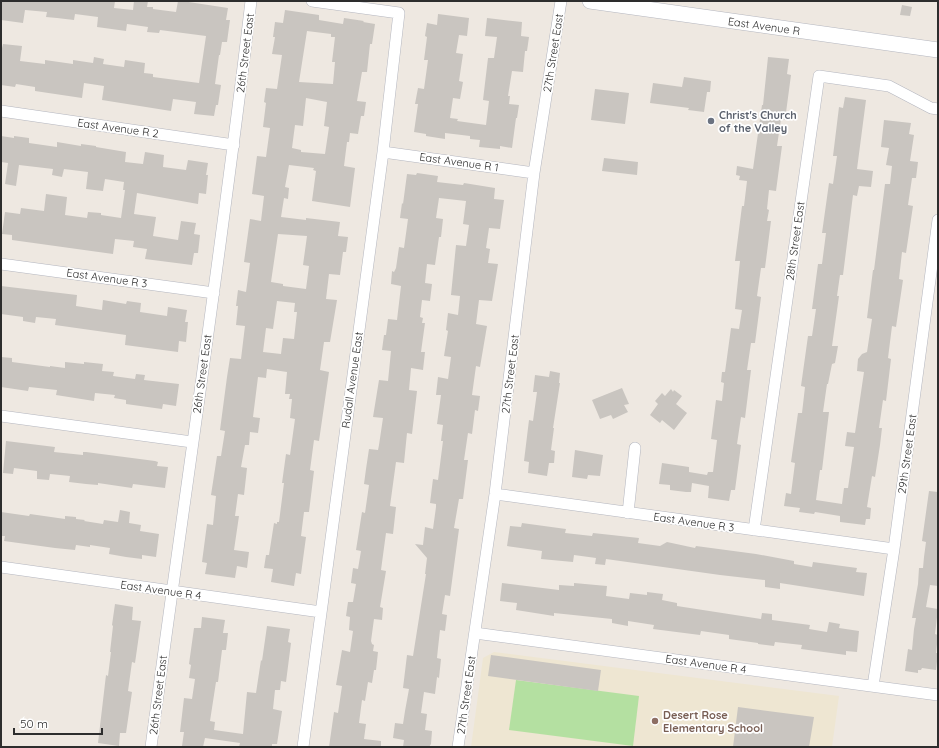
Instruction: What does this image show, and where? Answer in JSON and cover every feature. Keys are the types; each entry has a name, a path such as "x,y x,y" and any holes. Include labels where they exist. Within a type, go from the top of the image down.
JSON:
{"main road":[{"name":"East Avenue R","path":"590,1 938,50"}],"street":[{"name":"26th Street East","path":"151,747 234,144 251,1"},
{"name":"Rudall Avenue East","path":"303,747 383,152 399,13 312,1"},
{"name":"27th Street East","path":"458,747 495,494 534,173 561,1"},
{"name":"28th Street East","path":"754,530 818,76 889,86 932,108 938,109"},
{"name":"East Avenue R 2","path":"1,111 234,144"},
{"name":"East Avenue R 1","path":"383,152 534,173"},
{"name":"29th Street East","path":"873,686 894,549 938,220"},
{"name":"East Avenue R 3","path":"1,264 214,293"},
{"path":"1,416 192,442"},
{"path":"628,512 635,448"},
{"name":"East Avenue R 3","path":"495,494 894,549"},
{"name":"East Avenue R 4","path":"1,567 321,612"},
{"name":"East Avenue R 4","path":"475,632 938,695"}],"shaded area":[{"name":"Desert Rose Elementary School","path":"494,652 839,696 832,747 471,747 483,658"}],"green space":[{"path":"516,680 639,696 633,746 509,730"}],"building":[{"path":"1,1 115,1 114,8 133,10 134,1 148,1 147,7 176,12 178,1 228,8 226,20 230,20 227,42 222,42 219,55 215,84 221,85 218,105 216,105 214,116 194,114 196,102 173,99 171,111 102,100 104,86 84,83 82,98 35,91 35,87 16,84 15,87 1,85 1,52 3,44 22,46 20,61 45,64 45,60 73,64 73,60 93,63 94,57 104,59 103,64 124,67 125,60 145,63 144,73 153,74 153,77 199,83 206,36 160,30 159,33 147,32 148,27 127,24 126,31 97,27 98,17 75,14 74,20 46,17 47,12 25,10 23,23 1,20"},
{"path":"902,5 912,7 910,16 900,15"},
{"path":"285,10 319,15 319,20 343,24 344,18 375,24 372,44 370,44 367,72 362,72 357,101 366,102 364,116 361,116 358,134 350,133 349,142 347,142 344,166 355,168 350,207 312,201 316,171 313,170 314,168 289,165 285,187 289,188 288,199 284,198 281,217 340,222 338,236 348,237 346,252 343,252 340,275 329,274 326,299 337,300 330,342 324,342 320,370 329,372 319,441 314,440 310,470 314,471 309,512 304,512 301,536 306,537 301,574 296,573 294,586 271,582 273,569 264,568 266,555 269,555 274,523 277,524 277,522 279,522 286,454 290,455 295,419 290,418 292,399 289,399 290,394 285,394 287,372 267,369 266,378 258,377 253,417 260,418 258,433 250,432 249,445 245,445 241,467 247,468 244,495 238,494 235,516 239,516 234,550 249,552 247,568 237,566 235,578 205,574 207,563 202,562 207,524 213,525 216,496 211,495 217,456 221,456 225,431 220,430 230,358 241,359 245,326 236,325 238,290 246,292 250,263 244,262 250,219 261,221 264,196 252,194 257,156 266,157 270,128 263,127 266,88 277,89 282,55 272,54 275,37 273,37 275,22 283,23","holes":["307,31 331,34 331,37 335,37 332,62 335,62 333,84 299,82","306,98 327,102 324,126 329,127 325,154 301,152 301,150 292,148 295,125 303,126","278,234 307,236 303,265 309,266 306,289 283,286 283,284 271,282","277,301 295,303 294,312 297,312 294,339 283,338 281,354 263,352 266,328 273,329"]},
{"path":"438,14 469,18 467,36 459,35 456,53 463,54 459,81 463,82 460,99 453,98 450,118 458,119 457,121 486,125 489,101 483,100 488,58 494,58 497,37 485,36 487,18 522,22 521,36 529,37 527,51 525,51 523,72 512,71 508,96 510,96 509,104 519,105 512,148 500,146 500,149 479,147 480,140 470,139 470,136 445,133 445,139 426,136 426,134 414,132 418,104 415,104 418,88 424,89 428,60 424,60 427,23 437,25"},
{"path":"768,57 789,59 787,74 791,75 785,120 781,119 777,146 782,146 776,191 769,190 767,209 769,210 767,221 771,221 765,268 761,268 757,296 761,297 755,343 751,343 747,370 751,370 745,418 741,417 737,444 741,445 735,490 731,490 729,501 708,498 709,486 692,483 691,492 686,492 670,490 670,485 659,484 662,463 689,467 689,472 707,475 708,472 713,472 717,440 711,439 716,400 722,401 724,383 721,382 722,372 725,372 731,328 739,329 742,310 735,309 740,261 735,261 742,206 744,206 747,181 739,180 740,176 736,175 737,166 753,169 763,105"},
{"path":"684,77 711,81 710,92 707,92 704,112 688,110 689,108 650,103 653,83 682,87"},
{"path":"595,89 629,93 625,124 591,120"},
{"path":"845,97 866,100 857,169 873,171 871,187 859,186 857,196 853,195 843,275 840,275 837,296 839,296 832,346 838,346 835,363 832,364 827,384 823,412 829,412 822,470 820,470 816,500 842,504 844,488 848,488 854,447 845,446 847,432 855,433 864,372 857,371 858,359 862,354 867,352 872,319 867,318 873,270 885,184 890,184 892,166 886,165 889,148 881,147 884,120 911,123 909,134 914,135 910,161 918,162 916,178 912,178 908,205 913,206 906,253 902,252 899,279 903,280 896,327 892,326 888,358 891,359 886,401 883,400 879,428 882,428 880,445 875,477 872,476 867,507 871,508 870,519 866,519 865,525 840,522 840,516 815,512 814,514 799,512 800,508 784,506 786,493 791,494 795,463 791,462 798,413 802,413 805,387 801,386 808,336 812,336 816,309 812,309 818,264 822,264 826,233 822,233 829,183 833,184 837,156 833,156 839,107 843,108"},
{"path":"1,136 29,138 29,143 57,147 57,142 81,146 81,144 96,146 126,152 125,162 143,164 145,152 164,155 163,167 186,170 188,160 208,163 206,175 208,175 206,194 199,193 198,204 137,193 134,214 156,217 153,236 178,240 181,221 196,223 194,234 200,235 198,253 194,253 192,265 145,259 147,249 133,247 134,241 115,239 113,254 12,240 12,235 2,234 5,212 20,214 21,208 44,211 46,194 67,197 65,215 87,218 88,212 101,213 101,215 121,218 125,190 123,190 124,182 105,179 103,191 86,189 88,172 64,169 62,177 52,175 53,169 19,165 16,186 5,184 8,163 1,162"},
{"path":"604,158 638,162 637,175 602,171"},
{"path":"417,173 438,176 437,182 463,185 464,183 495,188 494,199 504,200 500,229 489,228 486,248 490,249 488,263 498,264 492,301 479,300 476,324 487,326 480,367 476,366 472,395 480,396 478,411 475,410 472,434 468,433 464,460 468,460 463,499 459,499 454,528 459,529 450,596 445,595 442,614 447,615 445,631 440,630 437,658 441,659 439,678 437,677 435,694 424,692 421,713 427,714 425,730 432,731 431,744 429,747 403,747 404,740 393,738 395,723 403,724 409,689 403,688 407,655 413,656 426,574 427,558 415,544 423,545 425,527 433,529 436,507 436,504 430,503 433,479 438,480 443,441 441,441 443,425 437,424 441,395 436,395 438,377 448,379 451,357 444,356 448,331 446,330 448,313 458,315 460,296 451,295 456,245 466,246 469,225 463,224 466,201 439,198 436,218 443,219 441,237 439,237 435,265 427,264 425,283 432,284 430,301 422,300 420,317 423,318 422,323 425,323 421,352 425,352 423,370 411,368 409,390 417,391 412,434 407,433 404,463 396,462 390,506 396,507 393,534 386,533 381,570 386,571 380,607 383,608 382,620 374,619 371,641 374,645 373,651 378,652 376,670 374,670 372,683 368,682 365,701 362,700 359,723 366,724 364,739 381,741 381,747 329,747 334,712 338,713 342,686 336,685 342,650 350,652 353,631 349,630 350,617 346,616 348,602 353,602 356,584 351,583 353,568 358,569 361,551 356,550 362,512 365,513 369,485 364,484 369,449 378,450 383,418 373,417 379,380 388,381 391,351 382,350 384,335 386,335 388,319 397,320 401,286 391,284 392,271 394,272 396,268 399,247 404,248 408,219 400,218 402,203 403,204 407,174 416,175"},
{"path":"1,286 77,295 76,306 102,310 103,300 126,304 127,301 141,303 140,312 167,316 168,307 187,310 185,322 188,322 186,342 179,341 178,352 125,345 126,335 55,325 56,319 36,317 35,323 23,321 23,317 1,314"},
{"path":"1,357 12,358 12,362 50,367 65,368 65,362 103,364 102,371 114,372 113,376 135,379 136,374 145,375 144,380 179,384 176,406 163,404 162,409 126,404 126,400 114,398 115,395 95,393 94,401 56,395 57,390 29,387 28,391 1,387"},
{"path":"550,371 560,373 560,383 551,450 555,451 554,463 549,463 547,476 528,473 529,462 524,461 529,420 533,421 537,392 533,392 535,375 549,377"},
{"path":"622,388 629,404 624,405 628,412 613,419 611,415 600,419 592,400"},
{"path":"671,389 673,392 674,390 682,396 676,404 687,413 674,430 662,420 660,423 650,415 658,404 655,401 662,393 665,396"},
{"path":"6,441 55,447 54,452 83,455 83,452 86,452 155,461 158,462 157,466 168,467 165,488 133,484 132,488 98,483 98,485 69,482 70,476 50,474 49,480 37,479 37,471 14,468 13,474 3,473"},
{"path":"575,450 603,455 600,476 588,475 587,479 572,477"},
{"path":"929,491 938,492 938,586 930,585 926,607 938,609 935,634 938,635 936,653 938,653 936,670 922,668 921,670 918,670 918,673 905,671 908,649 912,650 916,618 912,618 918,584 919,568 923,568 926,542 922,541"},
{"path":"120,510 130,512 129,523 141,525 140,531 159,534 156,557 142,555 142,559 109,554 110,548 90,545 90,547 76,545 75,550 55,548 4,541 5,536 1,536 1,512 65,519 65,516 76,517 76,519 103,524 104,520 118,522"},
{"path":"522,523 566,529 565,533 592,536 593,533 639,538 638,543 660,546 667,542 695,548 696,546 756,554 794,561 794,564 812,567 813,562 857,568 856,572 867,573 864,596 780,583 780,589 765,587 765,580 606,559 605,565 595,564 596,558 574,555 573,562 541,559 542,551 507,546 510,526 521,527"},
{"path":"502,583 559,590 559,585 574,586 574,583 607,586 606,596 629,599 630,593 647,595 647,592 663,594 662,600 677,603 677,606 761,619 762,613 772,614 772,620 810,625 809,629 827,632 829,622 840,624 839,628 859,631 857,652 846,651 846,655 801,649 802,645 775,642 774,646 758,644 729,639 729,635 701,631 700,635 653,629 654,625 628,621 628,626 612,623 612,619 554,613 554,616 516,610 517,603 500,601"},
{"path":"115,604 133,607 132,620 141,621 135,663 132,662 128,691 132,692 126,733 120,733 119,746 98,743 106,675 108,676 111,652 112,625"},
{"path":"202,617 225,620 223,633 228,633 226,650 222,650 218,682 216,682 210,721 215,722 214,730 243,734 247,692 256,693 267,626 290,629 288,642 291,643 286,682 281,681 280,690 275,690 273,709 282,711 277,744 272,744 272,747 239,747 240,743 205,738 203,747 182,746 184,732 180,732 184,698 192,699 195,679 189,678 191,665 189,664 194,628 201,628"},
{"path":"491,655 601,670 598,691 488,676"},
{"path":"738,707 814,717 809,747 733,747"}],"place":[{"name":"Christ's Church of the Valley","path":"711,121"},
{"name":"Desert Rose Elementary School","path":"655,721"}]}
